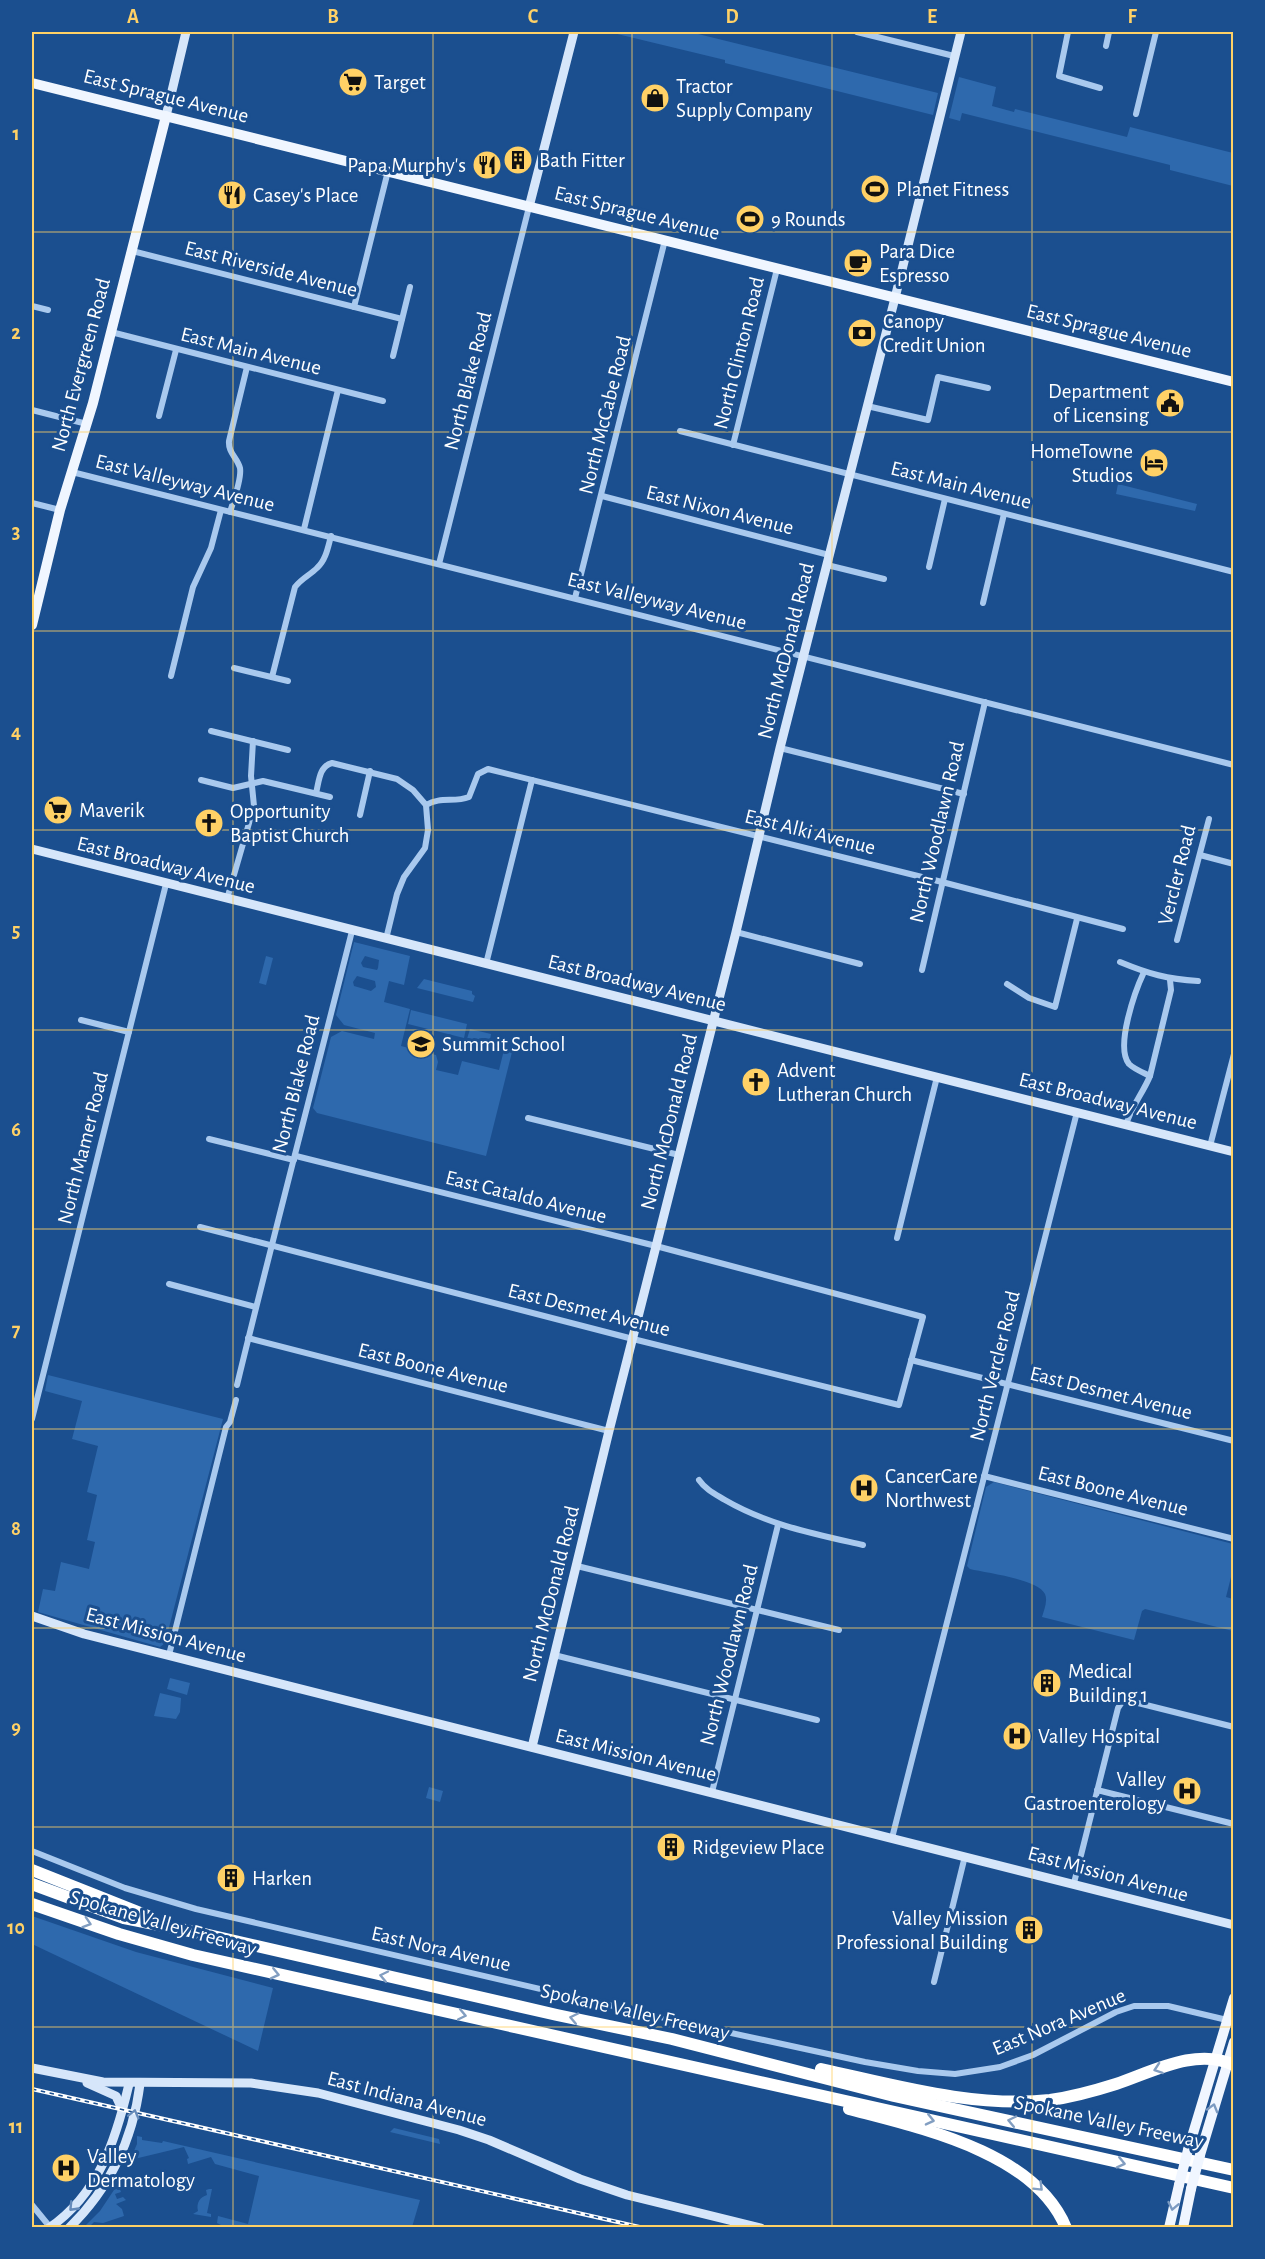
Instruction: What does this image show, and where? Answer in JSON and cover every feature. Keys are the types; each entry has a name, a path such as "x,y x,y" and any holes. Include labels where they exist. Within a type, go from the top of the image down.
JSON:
{"highway":[{"path":"32,1870 138,1913 200,1933"},
{"name":"Spokane Valley Freeway","path":"32,1884 124,1918 672,2039 894,2096 1233,2169"},
{"name":"Spokane Valley Freeway","path":"32,1904 119,1934 193,1955 1233,2188"},
{"path":"672,2039 923,2091 965,2098 1008,2101 1049,2100 1083,2094 1193,2059 1225,2062"},
{"path":"669,2061 939,2135 988,2154 1019,2171 1045,2192 1066,2228"}],"main road":[{"name":"East Sprague Avenue","path":"32,83 1233,382"},
{"name":"North Evergreen Road","path":"32,625 60,510 87,424 166,116"},
{"path":"1183,2228 1191,2189 1225,2062 1227,2020 1233,1998"},
{"path":"1169,2228 1188,2150 1233,2042"}],"street":[{"path":"166,116 186,32"},
{"path":"530,207 574,32"},
{"path":"857,32 954,56"},
{"name":"North McDonald Road","path":"532,1747 803,655 961,32"},
{"path":"1068,32 1059,76 1100,88"},
{"path":"1106,46 1109,32"},
{"path":"1136,114 1156,32"},
{"path":"354,307 388,171"},
{"name":"North Blake Road","path":"439,564 530,207"},
{"name":"North McCabe Road","path":"575,598 665,240"},
{"name":"East Riverside Avenue","path":"132,251 402,319"},
{"name":"North Clinton Road","path":"733,445 777,268"},
{"path":"393,356 410,287"},
{"path":"32,306 48,310"},
{"name":"East Main Avenue","path":"111,332 382,401"},
{"path":"159,416 176,350"},
{"path":"230,512 240,473 231,453 229,441 247,367"},
{"path":"867,406 928,420 938,376 988,388"},
{"path":"304,529 339,390"},
{"path":"32,410 87,424"},
{"name":"East Main Avenue","path":"680,431 1233,572"},
{"name":"East Valleyway Avenue","path":"72,472 1233,765"},
{"name":"East Nixon Avenue","path":"602,496 829,555"},
{"path":"929,567 945,499"},
{"path":"32,503 60,510"},
{"path":"171,676 193,586 211,548 222,510"},
{"path":"983,603 1004,514"},
{"path":"272,677 295,587 301,579 319,567 326,556 331,536"},
{"path":"827,565 884,579"},
{"path":"234,668 288,681"},
{"name":"North Woodlawn Road","path":"922,970 985,702"},
{"path":"211,731 288,750"},
{"path":"227,899 254,806 251,784 253,741"},
{"path":"780,748 964,794"},
{"path":"316,793 321,770 326,764 332,763 397,779 413,790 426,805 428,830 425,848 404,877 386,939"},
{"name":"East Alki Avenue","path":"426,805 435,800 469,797 478,774 488,769 1123,929"},
{"path":"360,815 370,771"},
{"path":"201,780 233,788 263,781 330,797"},
{"path":"486,964 532,780"},
{"name":"Vercler Road","path":"1177,940 1209,819"},
{"name":"East Broadway Avenue","path":"32,849 1233,1152"},
{"path":"1200,855 1233,864"},
{"name":"North Mamer Road","path":"32,1419 166,884"},
{"path":"1007,984 1029,998 1055,1007 1077,919"},
{"name":"North Blake Road","path":"237,1385 352,931"},
{"path":"736,932 860,963"},
{"path":"1120,962 1170,980 1198,981"},
{"path":"1144,972 1139,982 1123,1053 1130,1066 1150,1076"},
{"path":"1126,1125 1130,1110 1145,1089 1150,1076 1172,990 1170,980"},
{"path":"81,1020 129,1032"},
{"path":"1210,1146 1233,1054"},
{"path":"897,1238 937,1077"},
{"name":"North Vercler Road","path":"892,1838 1077,1112"},
{"path":"528,1118 679,1155"},
{"name":"East Cataldo Avenue","path":"208,1139 656,1246 923,1317 911,1360"},
{"path":"200,1227 271,1244"},
{"name":"East Desmet Avenue","path":"271,1244 633,1339 899,1405 911,1360 1233,1441"},
{"path":"169,1284 256,1307"},
{"name":"East Boone Avenue","path":"248,1338 609,1431"},
{"path":"169,1655 226,1427 230,1422 236,1400"},
{"name":"East Boone Avenue","path":"984,1476 1233,1539"},
{"path":"699,1480 710,1491 741,1509 778,1525 863,1545"},
{"name":"North Woodlawn Road","path":"712,1792 778,1525"},
{"path":"577,1566 838,1630"},
{"name":"East Mission Avenue","path":"32,1616 84,1634 1233,1925"},
{"path":"554,1655 817,1720"},
{"path":"1074,1883 1118,1708 1122,1702 1130,1701 1233,1727"},
{"path":"1097,1790 1233,1824"},
{"name":"East Nora Avenue","path":"32,1851 125,1888 206,1912 731,2033 918,2071 955,2074 1000,2067 1033,2055 1116,2012 1134,2006 1168,2006 1227,2020"},
{"path":"934,1982 965,1856"},
{"name":"East Indiana Avenue","path":"32,2068 71,2077 129,2084 251,2082 318,2092 459,2130 489,2140 580,2179 627,2195 761,2228"},
{"path":"71,2077 116,2096 123,2110"},
{"path":"32,2205 50,2227 79,2202 110,2151 129,2084"},
{"path":"69,2228 91,2204 116,2166 130,2130 140,2084"}],"shaded area":[{"path":"609,32 690,32 938,93 933,115"},
{"path":"959,77 996,87 992,106 1014,112 1015,109 1127,137 1130,127 1233,153 1233,186 1170,170 1170,165 962,113 960,121 949,118"},
{"path":"1118,484 1197,504 1195,511 1116,494"},
{"name":"Summit School","path":"354,942 410,956 404,985 389,981 384,1002 410,1009 401,1046 436,1055 438,1062 436,1070 458,1075 462,1061 499,1070 504,1050 512,1052 486,1156 317,1113 313,1108 331,1037 342,1031 374,1039 375,1033 344,1025 336,1015","holes":["365,956 379,960 377,970 363,967 361,963","357,976 375,981 376,987 371,991 354,986 353,982"]},
{"path":"266,956 273,958 266,985 259,983"},
{"path":"424,979 472,991 475,996 473,1002 417,988"},
{"path":"411,1010 467,1024 464,1038 408,1024"},
{"path":"470,1029 491,1034 489,1045 467,1039"},
{"path":"48,1375 223,1419 165,1643 160,1647 38,1612 43,1589 55,1591 61,1562 89,1569 95,1542 87,1540 97,1495 87,1492 98,1446 72,1439 82,1401 45,1391"},
{"path":"994,1482 1233,1544 1233,1569 1226,1597 1233,1599 1233,1631 1145,1609 1142,1611 1134,1640 1042,1617 1045,1594 1033,1584 970,1569 967,1566 986,1487"},
{"path":"170,1678 190,1683 187,1695 167,1689"},
{"path":"160,1693 181,1698 180,1712 176,1719 154,1716"},
{"path":"429,1787 443,1791 440,1802 426,1798"},
{"path":"32,1916 136,1952 273,1988 258,2051 32,1944"},
{"path":"394,2128 439,2139 440,2144 390,2132"},
{"path":"137,2136 142,2137 142,2140 162,2143 163,2141 420,2200 412,2227 221,2227 217,2223 218,2216 248,2224 259,2176 215,2164 211,2157 188,2164 187,2159 189,2158 184,2147 130,2160 137,2144"},
{"path":"118,2184 121,2192 115,2194 117,2199 123,2197 126,2200 116,2204 122,2209 124,2216 103,2223 94,2222 89,2227 84,2227 100,2211"},
{"path":"212,2189 207,2213 211,2214 211,2217 193,2214 198,2211 199,2201 207,2195 206,2190"}],"railway":[{"path":"32,2089 644,2228"}],"place":[{"name":"Target","path":"353,82"},
{"name":"Tractor Supply Company","path":"655,98"},
{"name":"Bath Fitter","path":"518,160"},
{"name":"Papa Murphy's","path":"487,165"},
{"name":"Planet Fitness","path":"875,189"},
{"name":"Casey's Place","path":"232,195"},
{"name":"9 Rounds","path":"750,219"},
{"name":"Para Dice Espresso","path":"858,263"},
{"name":"Canopy Credit Union","path":"862,333"},
{"name":"Department of Licensing","path":"1170,403"},
{"name":"HomeTowne Studios","path":"1154,463"},
{"name":"Maverik","path":"58,810"},
{"name":"Opportunity Baptist Church","path":"209,823"},
{"name":"Summit School","path":"421,1044"},
{"name":"Advent Lutheran Church","path":"756,1082"},
{"name":"CancerCare Northwest","path":"864,1488"},
{"name":"Medical Building 1","path":"1047,1683"},
{"name":"Valley Hospital","path":"1017,1736"},
{"name":"Valley Gastroenterology","path":"1187,1791"},
{"name":"Ridgeview Place","path":"671,1847"},
{"name":"Harken","path":"231,1878"},
{"name":"Valley Mission Professional Building","path":"1029,1930"},
{"name":"Valley Dermatology","path":"66,2168"}]}
